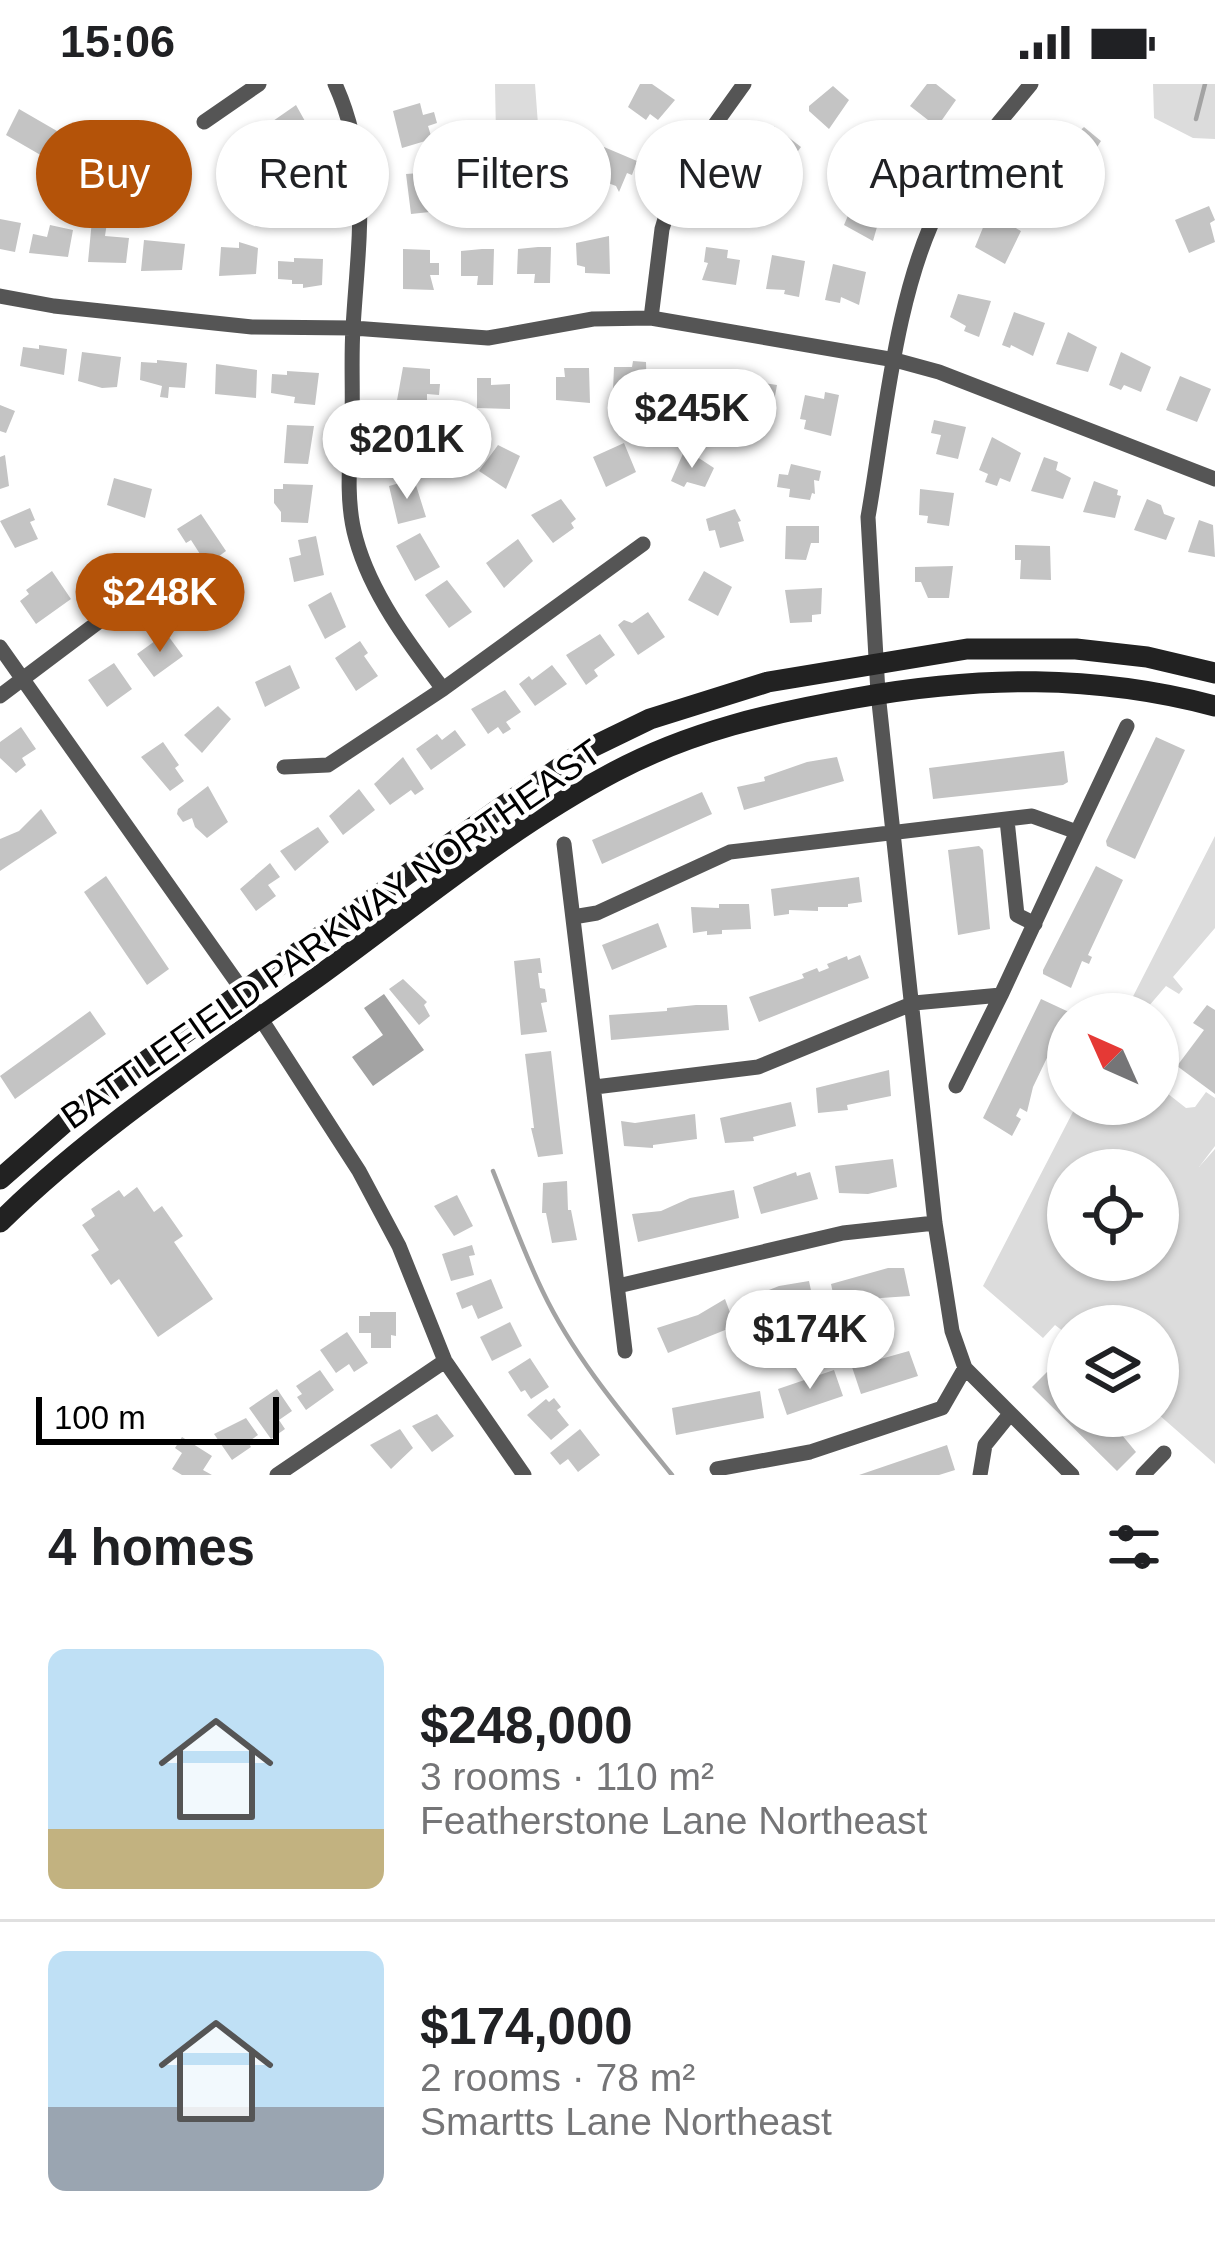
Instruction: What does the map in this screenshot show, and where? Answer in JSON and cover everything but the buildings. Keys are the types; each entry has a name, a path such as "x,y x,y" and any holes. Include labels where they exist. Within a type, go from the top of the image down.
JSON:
{"main road":[{"name":"BATTLEFIELD PARKWAY NORTHEAST","path":"0,1179 87,1103 243,991 584,752 650,719 725,693 807,673 967,649 1027,647 1147,657 1215,673"},
{"name":"BATTLEFIELD PARKWAY NORTHEAST","path":"0,1222 119,1118 527,827 611,773 659,749 724,726 878,693 951,684 1048,680 1139,688 1215,706"}],"street":[{"path":"204,122 259,84"},
{"path":"335,84 354,134 361,176 350,471 356,539 385,603 443,689"},
{"path":"651,318 662,230 678,176 743,84"},
{"path":"1031,84 976,151 941,204 916,269 868,517 878,693 935,1223 952,1331 965,1368 1072,1475"},
{"path":"0,296 252,327 353,328 488,338 593,319 651,318 895,360 981,386 1215,479"},
{"path":"284,766 328,766 643,544"},
{"path":"0,696 101,620 126,580"},
{"path":"0,647 243,991 359,1171 399,1246 445,1361 524,1475"},
{"path":"956,1086 1127,727"},
{"path":"573,917 597,913 730,852 1031,816 1077,832"},
{"path":"1007,820 1018,915 1034,924"},
{"path":"564,844 625,1351"},
{"path":"595,1087 758,1067 914,1003 1001,995"},
{"path":"618,1286 843,1233 935,1223"},
{"path":"277,1475 445,1361"},
{"path":"717,1469 810,1452 942,1408 965,1368"},
{"path":"980,1475 985,1445 1010,1414"},
{"path":"1143,1475 1164,1453"}],"shaded area":[{"path":"495,84 535,84 538,120 496,120"},
{"path":"1153,84 1215,84 1215,139 1193,138 1154,118"},
{"path":"1215,836 1215,928 1173,977 1183,989 1179,994 1166,986 1160,993 1135,993"},
{"path":"384,994 424,1050 373,1086 352,1057 383,1035 364,1008"},
{"path":"1206,1092 1215,1098 1215,1146 1199,1167 1215,1149 1215,1464 1179,1432 1179,1305 1047,1305 1043,1338 983,1286 1047,1162 1047,1281 1179,1281 1179,1149 1054,1149 1066,1125 1179,1125 1179,1102 1195,1107"}],"waterway":[{"path":"1196,119 1205,84"},
{"path":"493,1171 529,1262 570,1341 672,1475"}]}
